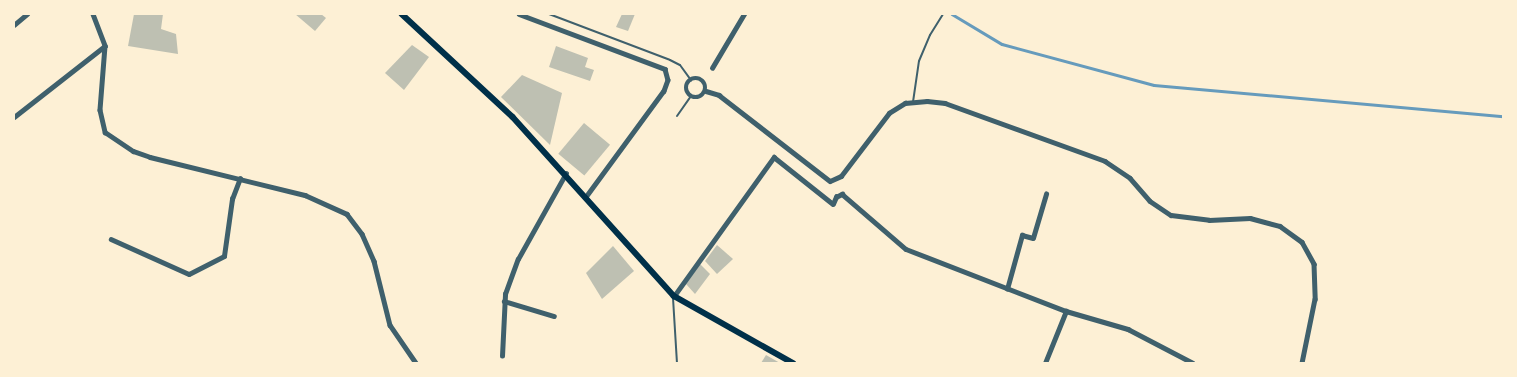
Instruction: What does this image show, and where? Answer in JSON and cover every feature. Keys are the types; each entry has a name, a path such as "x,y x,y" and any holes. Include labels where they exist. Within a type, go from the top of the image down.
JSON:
{"main road":[{"path":"402,14 513,117 587,196 674,296 793,363"}],"street":[{"path":"14,25 27,14"},
{"path":"94,14 105,46 100,110 105,132 133,150 150,157 305,195 347,214 362,234 374,261 390,325 416,363"},
{"path":"519,14 665,69 668,80 664,91 587,196"},
{"path":"712,68 744,14"},
{"path":"14,117 105,46"},
{"path":"691,80 702,80 706,91 701,97 691,96 687,88 691,80"},
{"path":"706,91 719,95 830,181 841,176 889,113 913,102 945,103 1105,161 1130,178 1150,202 1172,215 1209,220 1250,218 1292,232 1310,253 1317,282 1302,363"},
{"path":"674,296 774,157 833,204 836,196 842,194 906,249 1007,290 1066,311 1128,329 1193,363"},
{"path":"502,356 504,301 518,259 566,173"},
{"path":"111,240 189,274 224,256 232,199 240,178"},
{"path":"1007,290 1022,235 1033,238 1046,194"},
{"path":"504,301 554,316"},
{"path":"1045,363 1066,311"}],"lane":[{"path":"549,14 670,60 680,65 691,80"},
{"path":"913,102 919,61 930,35 943,14"},
{"path":"677,116 691,96"},
{"path":"674,296 672,301 677,363"}],"building":[{"path":"134,14 163,14 161,29 176,34 178,54 128,46"},
{"path":"295,14 321,14 326,18 315,31"},
{"path":"622,14 635,14 628,31 616,27"},
{"path":"412,45 429,57 404,90 385,73"},
{"path":"556,46 588,58 585,67 594,70 590,81 549,67"},
{"path":"522,75 562,93 550,145 501,97"},
{"path":"584,123 610,145 584,175 558,154"},
{"path":"717,245 733,259 717,274 705,261"},
{"path":"613,246 634,271 602,299 586,273"},
{"path":"700,264 710,274 695,294 686,284"},
{"path":"766,355 780,363 761,363"}],"waterway":[{"path":"952,14 1002,44 1154,85 1503,116"}]}
